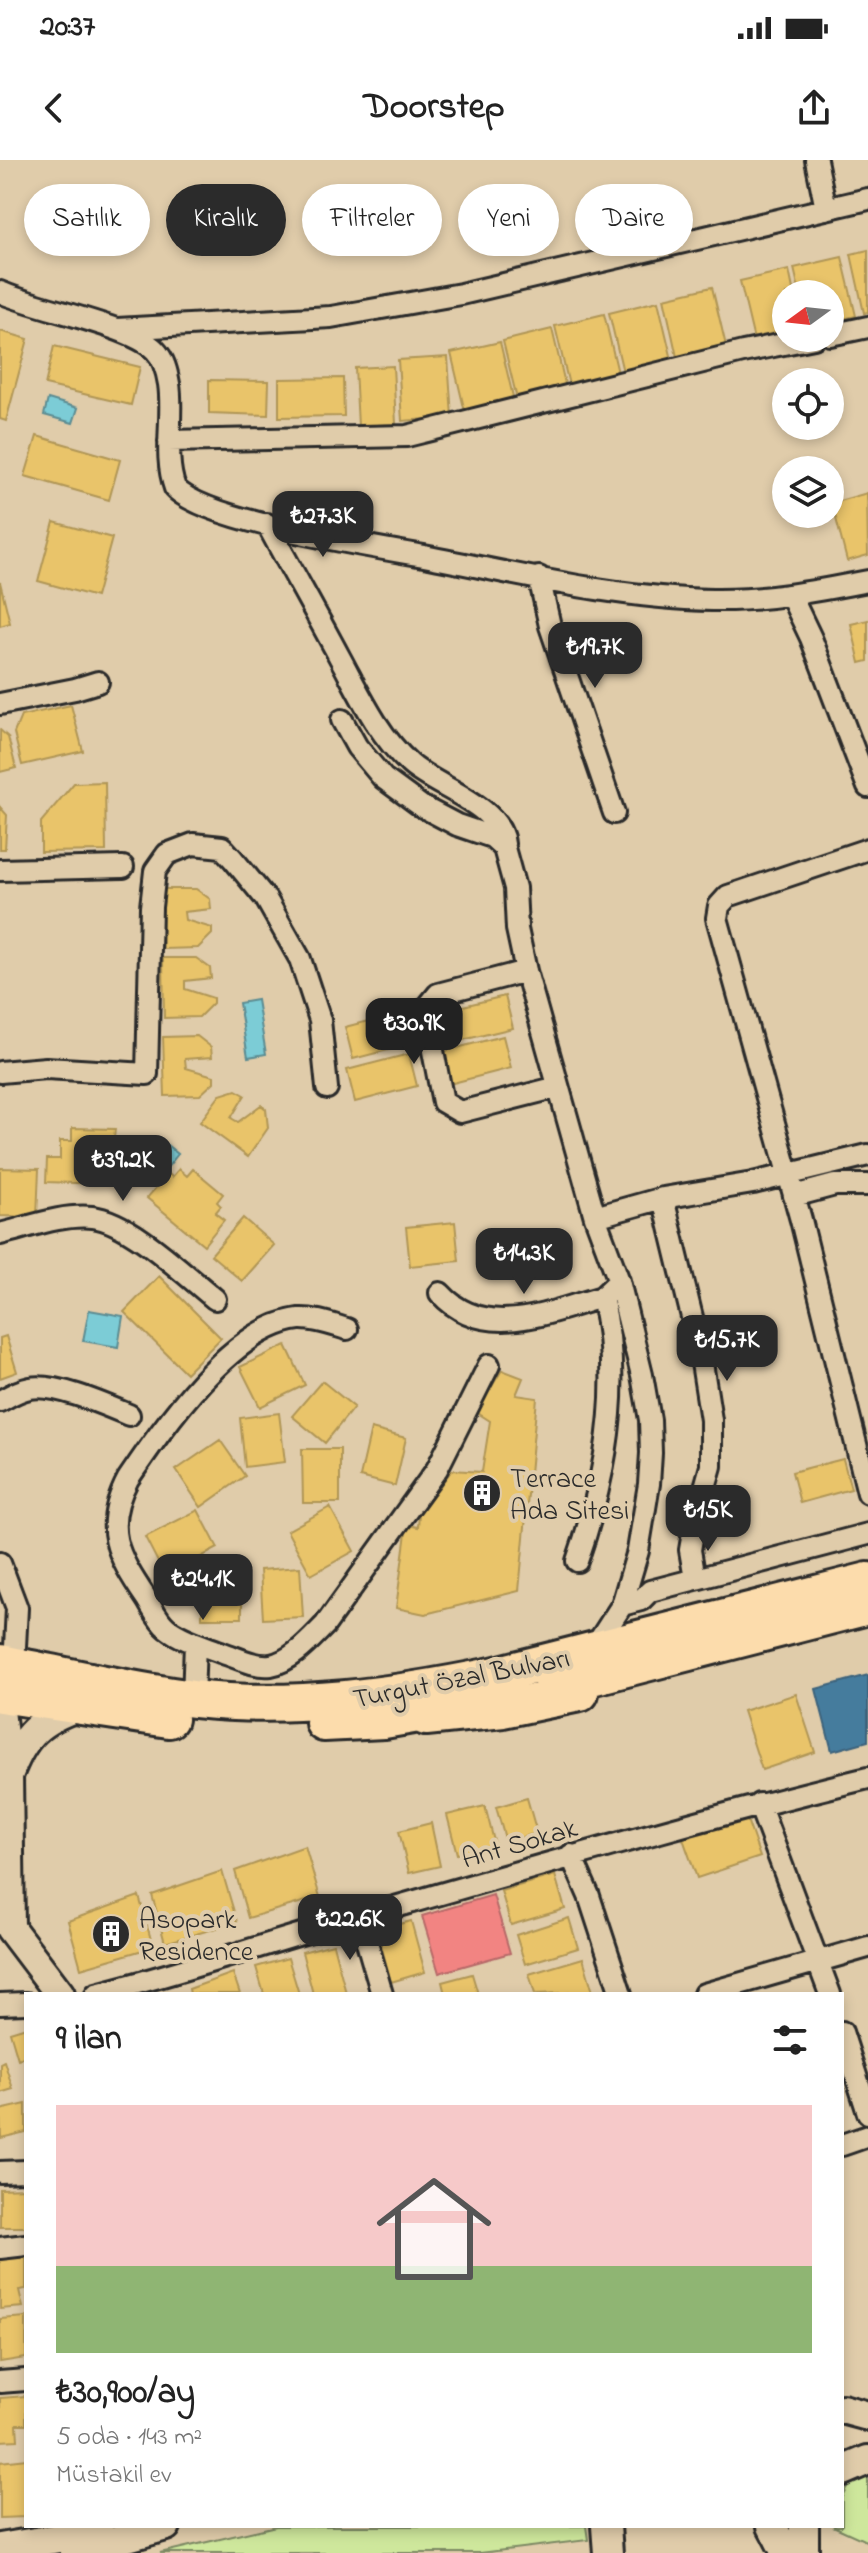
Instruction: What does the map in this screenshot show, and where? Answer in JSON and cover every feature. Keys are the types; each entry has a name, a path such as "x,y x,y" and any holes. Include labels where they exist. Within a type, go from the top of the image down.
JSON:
{"highway":[{"path":"492,1676 600,1639 868,1565"},
{"name":"Turgut Özal Bulvarı","path":"5,1674 193,1699 332,1701 438,1687 492,1676 868,1581"},
{"name":"Turgut Özal Bulvarı","path":"5,1674 80,1706 183,1721 255,1725 384,1720 494,1700 868,1606"},
{"path":"384,1720 544,1702 868,1623"}],"street":[{"path":"816,160 826,209"},
{"path":"114,329 346,314 461,294 868,199"},
{"path":"0,292 114,329 143,341 161,356 169,384 172,480 180,494 242,518 323,537 608,590 712,600 791,596 868,581"},
{"path":"844,332 868,327"},
{"path":"169,441 407,436 772,346"},
{"path":"267,524 386,738 419,772 461,794 503,835 515,888 517,929 526,971 595,1217 619,1281 650,1420 651,1453 644,1524 622,1605 600,1639"},
{"path":"539,577 550,626 614,813"},
{"path":"791,596 862,756 868,787"},
{"path":"0,704 98,682"},
{"path":"342,720 357,747 383,778 421,806 457,825 492,837 504,848"},
{"path":"0,1072 46,1068 147,1074 151,907 155,871 167,854 193,844 222,847 266,899 300,959 320,1020 327,1088"},
{"path":"868,849 728,896 717,912 794,1196 868,1493"},
{"path":"0,870 123,867"},
{"path":"526,971 438,994 425,1010 443,1102 460,1112 558,1087"},
{"path":"595,1217 663,1198 788,1175 868,1155"},
{"path":"794,1196 835,1185 868,1185"},
{"path":"663,1198 700,1350 711,1420 711,1466 690,1550 695,1579"},
{"path":"0,1234 69,1218 91,1217 109,1221 128,1230 215,1299"},
{"path":"440,1293 452,1307 481,1318 505,1321 533,1317 602,1297 619,1281"},
{"path":"577,1561 603,1472 611,1360 610,1331 602,1297"},
{"path":"347,1329 304,1318 281,1322 236,1347 196,1390 136,1466 121,1492 113,1523 115,1544 129,1573 166,1627 195,1643 259,1665 272,1665 287,1658 311,1639 325,1625 437,1469 489,1365"},
{"path":"0,1401 20,1390 41,1387 95,1400 129,1415"},
{"path":"622,1605 641,1600 650,1591 868,1534"},
{"path":"0,1563 17,1608 18,1621 5,1674"},
{"path":"622,1605 630,1618 639,1624 659,1622"},
{"path":"193,1699 195,1643"},
{"path":"8,1776 17,1751 32,1731 55,1714 80,1706"},
{"path":"0,1711 8,1776 10,1928 58,1992"},
{"name":"Ant Sokak","path":"104,1992 206,1965 571,1855 868,1778"},
{"path":"759,1804 829,1992"},
{"path":"571,1855 589,1896 620,1992"},
{"path":"360,1918 381,1992"},
{"path":"711,1992 868,1947"},
{"path":"0,2004 24,2003"},
{"path":"844,2038 868,2113"},
{"path":"844,2144 868,2136"},
{"path":"0,2172 24,2171"},
{"path":"0,2248 24,2245"},
{"path":"0,2382 24,2380"},
{"path":"844,2410 868,2416"},
{"path":"844,2456 868,2458"},
{"path":"844,2470 868,2458"},
{"path":"0,2548 59,2538 92,2528"},
{"path":"71,2553 159,2528"},
{"path":"773,2528 786,2553"},
{"path":"804,2528 804,2553"}],"green space":[{"path":"856,2470 868,2473 868,2542 837,2528 844,2528 844,2492"},
{"path":"267,2528 586,2528 588,2540 480,2553 160,2553"}],"water":[{"path":"48,399 78,408 73,423 44,415"},
{"path":"257,1000 266,1054 248,1057 239,1003"},
{"path":"162,1141 178,1154 158,1179 143,1166"},
{"path":"89,1310 123,1316 118,1347 83,1341"}],"building: Konut":[{"path":"868,250 868,312 864,313 851,254"},
{"path":"842,257 856,316 844,319 844,280 797,280 794,268"},
{"path":"789,270 791,280 772,280 772,336 754,340 740,281"},
{"path":"712,287 726,346 677,357 664,298"},
{"path":"658,301 672,360 623,372 609,313"},
{"path":"604,314 618,373 569,385 555,326"},
{"path":"552,329 566,388 517,399 503,341"},
{"path":"0,331 28,339 6,421 0,419"},
{"path":"500,342 514,401 465,412 451,353"},
{"path":"54,346 140,367 131,405 45,385"},
{"path":"448,357 452,417 402,421 398,360"},
{"path":"393,366 396,424 358,426 355,368"},
{"path":"343,378 344,416 279,417 279,379"},
{"path":"209,380 269,381 268,415 209,413"},
{"path":"37,436 120,460 109,500 25,476"},
{"path":"867,493 868,555 847,561 838,528 844,528 844,500"},
{"path":"54,522 112,538 96,597 38,581"},
{"path":"0,582 10,623 0,626"},
{"path":"868,620 868,661 860,663 851,624"},
{"path":"71,705 83,751 22,765 14,733 21,716"},
{"path":"0,730 8,737 16,768 0,772"},
{"path":"105,782 106,851 41,852 41,822 74,783"},
{"path":"0,807 7,815 5,849 0,849"},
{"path":"162,889 196,889 210,899 211,909 184,912 185,920 212,928 212,934 198,948 163,949"},
{"path":"163,958 196,958 210,968 211,978 185,981 185,989 213,998 213,1003 199,1017 164,1018"},
{"path":"505,996 513,1028 450,1043 442,1011"},
{"path":"407,1011 415,1043 353,1059 345,1027"},
{"path":"197,1036 211,1047 212,1057 185,1059 186,1068 214,1076 214,1082 200,1095 165,1096 163,1037"},
{"path":"503,1036 511,1068 449,1084 441,1052"},
{"path":"409,1054 417,1086 355,1102 347,1070"},
{"path":"236,1090 245,1095 231,1118 238,1122 261,1105 266,1109 268,1128 248,1157 200,1122 220,1095"},
{"path":"72,1128 115,1129 114,1138 125,1138 125,1154 134,1154 133,1185 46,1182 47,1159 60,1159 60,1141 72,1141"},
{"path":"0,1168 39,1169 37,1217 0,1216"},
{"path":"179,1169 187,1176 193,1169 223,1194 217,1202 221,1206 215,1213 224,1220 204,1245 147,1198 168,1173 172,1177"},
{"path":"243,1218 274,1245 242,1281 211,1255"},
{"path":"455,1222 459,1261 410,1266 406,1227"},
{"path":"159,1276 221,1338 186,1373 124,1312"},
{"path":"6,1336 17,1372 0,1378 0,1338"},
{"path":"286,1345 305,1385 260,1407 240,1367"},
{"name":"Terrace Ada Sitesi","path":"502,1370 523,1378 516,1395 537,1398 519,1591 425,1614 396,1608 407,1525 418,1527 419,1514 452,1470 482,1472 490,1421 476,1412"},
{"path":"322,1381 354,1407 325,1443 292,1416"},
{"path":"279,1413 285,1462 245,1467 240,1418"},
{"path":"371,1429 406,1438 395,1486 360,1477"},
{"path":"220,1440 245,1476 201,1507 176,1470"},
{"path":"302,1449 340,1449 340,1503 303,1503"},
{"path":"843,1459 851,1489 800,1503 792,1472"},
{"path":"330,1507 354,1551 311,1575 287,1531"},
{"path":"198,1510 218,1548 165,1576 145,1537"},
{"path":"202,1567 242,1567 242,1618 202,1618"},
{"path":"300,1567 303,1617 263,1619 260,1570"},
{"path":"796,1694 815,1752 762,1770 743,1711"},
{"path":"527,1798 537,1833 506,1842 496,1807"},
{"path":"485,1806 495,1845 457,1854 447,1815"},
{"path":"744,1811 760,1857 697,1878 681,1833"},
{"path":"431,1823 440,1866 409,1873 399,1831"},
{"name":"Asopark Residence","path":"305,1846 320,1897 248,1918 235,1871"},
{"name":"Asopark Residence","path":"222,1871 237,1922 165,1943 152,1895"},
{"path":"555,1875 565,1909 511,1925 501,1891"},
{"name":"Asopark Residence","path":"139,1896 153,1947 81,1968 68,1921"},
{"path":"569,1918 578,1948 525,1964 516,1935"},
{"path":"411,1921 425,1972 391,1982 377,1930"},
{"path":"333,1944 346,1992 312,1992 302,1952"},
{"path":"288,1958 298,1992 263,1992 256,1967"},
{"path":"583,1958 593,1992 534,1992 529,1974"},
{"path":"233,1973 239,1992 190,1992 189,1989"},
{"path":"472,1974 477,1992 444,1992 442,1982"},
{"path":"24,2028 24,2057 18,2059 10,2032"},
{"path":"4,2061 13,2089 0,2093 0,2063"},
{"path":"24,2104 24,2132 1,2138 0,2110"},
{"path":"24,2188 24,2227 0,2227 0,2189"},
{"path":"24,2253 24,2289 19,2290 23,2307 0,2309 0,2257"},
{"path":"24,2317 24,2358 0,2362 0,2319"},
{"path":"24,2396 24,2424 17,2424 18,2440 0,2441 0,2398"},
{"path":"24,2459 24,2517 0,2518 0,2462"}],"building: Sağlık":[{"path":"493,1895 510,1953 439,1973 422,1916"}],"building: Kamu":[{"path":"868,1675 868,1741 832,1751 816,1689"}],"place":[{"name":"Terrace Ada Sitesi","path":"482,1493"},
{"name":"Asopark Residence","path":"111,1934"}]}
